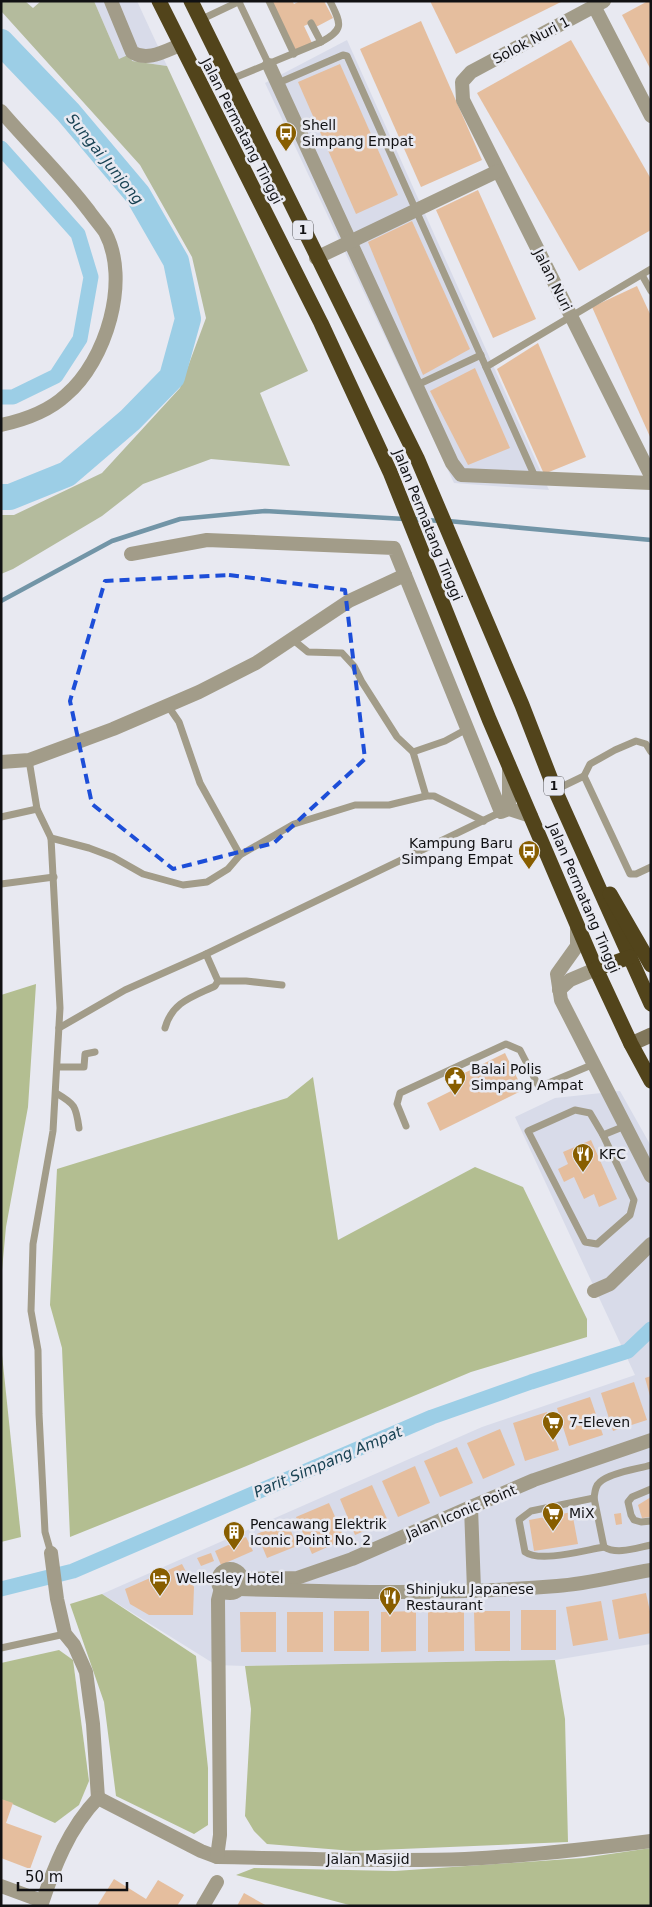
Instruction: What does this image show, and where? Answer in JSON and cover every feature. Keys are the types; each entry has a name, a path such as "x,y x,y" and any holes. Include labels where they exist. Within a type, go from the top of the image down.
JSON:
{"highway":[{"name":"Jalan Permatang Tinggi","path":"159,1 321,323 390,472 489,719 596,969 631,1044 649,1074"},
{"name":"Jalan Permatang Tinggi","path":"190,1 417,458 522,705 555,790 590,864 651,1004"},
{"path":"590,864 619,906 651,964"},
{"path":"596,969 630,957"}],"main road":[{"path":"631,1044 651,1035"}],"street":[{"path":"111,1 132,52 139,57 147,57 180,45"},
{"path":"599,4 651,116"},
{"name":"Solok Nuri 1","path":"462,82 471,72 599,4"},
{"path":"269,65 452,463 461,475 651,483"},
{"name":"Jalan Nuri","path":"462,82 463,100 651,476"},
{"path":"1,111 79,197 104,232 113,250 116,268 116,288 108,330 88,369 66,395 34,414 16,422 1,425"},
{"path":"316,258 498,171"},
{"path":"130,554 207,540 394,548 467,728 505,811"},
{"path":"1,762 28,760 113,729 199,692 256,662 349,601 405,575"},
{"path":"505,811 509,764"},
{"path":"505,811 531,816"},
{"path":"577,922 577,946 557,974 561,1000 651,1176"},
{"path":"559,990 570,980 596,969"},
{"path":"594,1291 610,1284 651,1244"},
{"name":"Jalan Iconic Point","path":"240,1584 297,1578 352,1559 534,1480 651,1440"},
{"path":"471,1506 474,1590"},
{"path":"1,1886 42,1904 63,1849 75,1826 98,1798 93,1724 86,1672 74,1645 65,1634 57,1599 51,1557"},
{"path":"217,1857 220,1835 218,1600 220,1588 218,1576 224,1570 235,1570 241,1575 240,1584 235,1591 227,1592 220,1588"},
{"path":"240,1584 362,1593 474,1590 559,1586 651,1570"},
{"name":"Jalan Masjid","path":"98,1798 201,1851 217,1857 340,1860 465,1859 600,1848 651,1841"},
{"path":"203,1906 217,1882"}],"lane":[{"path":"199,20 240,1 269,65"},
{"path":"269,1 294,54"},
{"path":"229,80 269,65 332,36 339,27 340,22 330,1"},
{"path":"311,23 320,42"},
{"path":"278,84 343,55 347,56 536,479"},
{"path":"486,367 651,270"},
{"path":"642,275 651,291"},
{"path":"417,385 481,354"},
{"path":"291,639 308,652 342,653 354,666 397,737 413,752 426,796"},
{"path":"168,706 178,722 200,783 240,855"},
{"path":"413,752 446,741 467,728"},
{"path":"555,790 584,776 590,764 636,741 646,744 651,752"},
{"path":"28,760 37,809 51,838 59,1028 53,1131 33,1244 30,1311 38,1350 45,1532 51,1557"},
{"path":"584,776 630,874 636,874 651,867"},
{"path":"51,838 89,848 143,874 184,885 207,882 228,868 240,855 294,824 355,805 389,805 426,796 434,796 484,821"},
{"path":"1,817 37,809"},
{"path":"59,1028 125,990 206,954 505,811"},
{"path":"1,884 54,877"},
{"path":"206,954 218,981"},
{"path":"218,981 246,981 282,985"},
{"path":"165,1028 168,1016 184,1000 215,986 218,981"},
{"path":"406,1126 397,1104 400,1093 506,1044 520,1050 538,1087 594,1064"},
{"path":"58,1067 84,1067 85,1054 95,1052"},
{"path":"56,1093 72,1102 77,1112 79,1128"},
{"path":"575,1110 590,1113 603,1135 634,1200 630,1215 597,1244 585,1242 528,1131 575,1110"},
{"path":"603,1135 625,1126"},
{"path":"604,1548 594,1498 599,1483 606,1478 651,1465"},
{"path":"651,1489 632,1497 628,1502 634,1520 641,1522 651,1521"},
{"path":"594,1498 531,1511 525,1514 519,1520 525,1552 541,1557 604,1548 609,1551 618,1551 651,1545"},
{"path":"1,1648 65,1634"}],"highlighted area":[{"path":"229,575 345,590 365,759 274,843 173,869 92,804 70,701 105,581"}],"shaded area":[{"path":"94,1 137,1 167,66 119,59"},
{"path":"347,40 549,490 454,483 265,83"},
{"path":"620,1091 651,1146 651,1644 555,1660 216,1665 102,1594 482,1427 635,1375 515,1117 555,1098"}],"green space":[{"path":"1,1 25,1 33,8 41,1 94,1 119,59 130,54 132,61 167,66 308,371 260,393 290,466 211,459 143,484 102,516 13,569 1,574 1,515 14,515 102,473 180,388 206,318 192,257 140,165 1,11"},
{"path":"36,984 28,1107 6,1227 1,1281 1,995"},
{"path":"313,1077 338,1240 475,1167 523,1187 587,1319 587,1337 471,1372 70,1537 62,1348 50,1305 57,1169 287,1098"},
{"path":"1,1345 21,1537 1,1542"},
{"path":"102,1594 196,1656 208,1768 208,1825 194,1834 116,1796 104,1702 70,1604"},
{"path":"59,1650 73,1660 89,1781 79,1805 55,1823 1,1799 1,1663"},
{"path":"555,1660 565,1719 568,1842 353,1851 267,1844 254,1831 245,1816 251,1709 245,1666"},
{"path":"651,1848 651,1906 353,1906 236,1875 254,1868 395,1871 583,1858"}],"building":[{"path":"272,1 292,1 294,4 300,1 324,1 333,18 316,27 313,22 304,26 312,43 296,51"},
{"path":"430,1 563,1 456,54"},
{"path":"651,1 651,70 622,15"},
{"path":"421,21 482,160 421,187 360,49"},
{"path":"571,40 651,179 651,230 579,271 477,93"},
{"path":"340,64 398,195 356,214 298,82"},
{"path":"478,190 536,319 493,338 436,210"},
{"path":"412,221 470,349 423,375 368,242"},
{"path":"637,286 651,316 651,439 592,307"},
{"path":"538,343 586,457 544,474 497,369"},
{"path":"475,368 510,448 468,465 430,391"},
{"path":"505,1053 523,1090 440,1131 427,1103 451,1091 446,1082"},
{"name":"KFC","path":"591,1140 617,1199 599,1207 594,1194 584,1199 574,1177 564,1182 558,1169 568,1164 563,1152"},
{"path":"651,1376 651,1396 650,1396 645,1378"},
{"path":"634,1382 647,1420 613,1431 601,1393"},
{"path":"590,1397 603,1435 569,1446 557,1408"},
{"path":"547,1412 559,1450 525,1461 513,1423"},
{"path":"500,1429 515,1465 483,1479 467,1443"},
{"path":"457,1447 473,1483 440,1497 424,1461"},
{"path":"415,1466 430,1503 398,1517 382,1481"},
{"path":"372,1485 388,1521 355,1535 340,1499"},
{"path":"651,1497 651,1517 642,1518 638,1505"},
{"path":"329,1503 345,1539 312,1554 296,1517"},
{"name":"MiX","path":"572,1512 578,1544 534,1551 529,1520"},
{"path":"621,1513 622,1524 616,1525 614,1514"},
{"path":"287,1521 297,1546 267,1558 257,1534"},
{"name":"Pencawang Elektrik Iconic Point No. 2","path":"246,1537 253,1551 221,1565 215,1551"},
{"path":"211,1553 214,1561 201,1566 197,1558"},
{"name":"Wellesley Hotel","path":"182,1564 194,1587 193,1615 149,1615 130,1604 125,1589"},
{"path":"646,1593 651,1616 651,1633 619,1639 612,1600"},
{"path":"601,1601 608,1640 573,1646 566,1607"},
{"path":"521,1610 556,1610 556,1650 521,1650"},
{"path":"334,1611 369,1611 369,1651 334,1651"},
{"path":"416,1611 416,1651 381,1652 381,1612"},
{"path":"474,1611 510,1611 510,1651 475,1651"},
{"path":"240,1612 276,1612 276,1652 241,1652"},
{"path":"287,1612 323,1612 323,1652 287,1652"},
{"path":"428,1612 464,1612 464,1651 428,1652"},
{"path":"1,1799 13,1803 6,1823 42,1836 30,1869 1,1858"},
{"path":"114,1879 146,1899 158,1880 184,1895 177,1906 97,1906"},
{"path":"244,1893 267,1906 237,1906"}],"waterway":[{"name":"Sungai Junjong","path":"1,42 68,112 138,195 176,261 188,319 172,377 130,420 67,474 10,497 1,497"},
{"path":"1,148 78,234 91,277 80,339 56,376 13,397 1,397"},
{"path":"1,601 112,541 180,519 265,511 405,519"},
{"path":"413,519 440,521"},
{"path":"448,521 651,540"},
{"name":"Parit Simpang Ampat","path":"1,1589 73,1571 432,1417 531,1382 628,1351 651,1329"}],"place":[{"name":"Shell Simpang Empat","path":"286,152"},
{"name":"Kampung Baru Simpang Empat","path":"529,870"},
{"name":"Balai Polis Simpang Ampat","path":"455,1096"},
{"name":"KFC","path":"583,1173"},
{"name":"7-Eleven","path":"553,1441"},
{"name":"MiX","path":"553,1532"},
{"name":"Pencawang Elektrik Iconic Point No. 2","path":"234,1551"},
{"name":"Wellesley Hotel","path":"160,1597"},
{"name":"Shinjuku Japanese Restaurant","path":"390,1616"}]}
